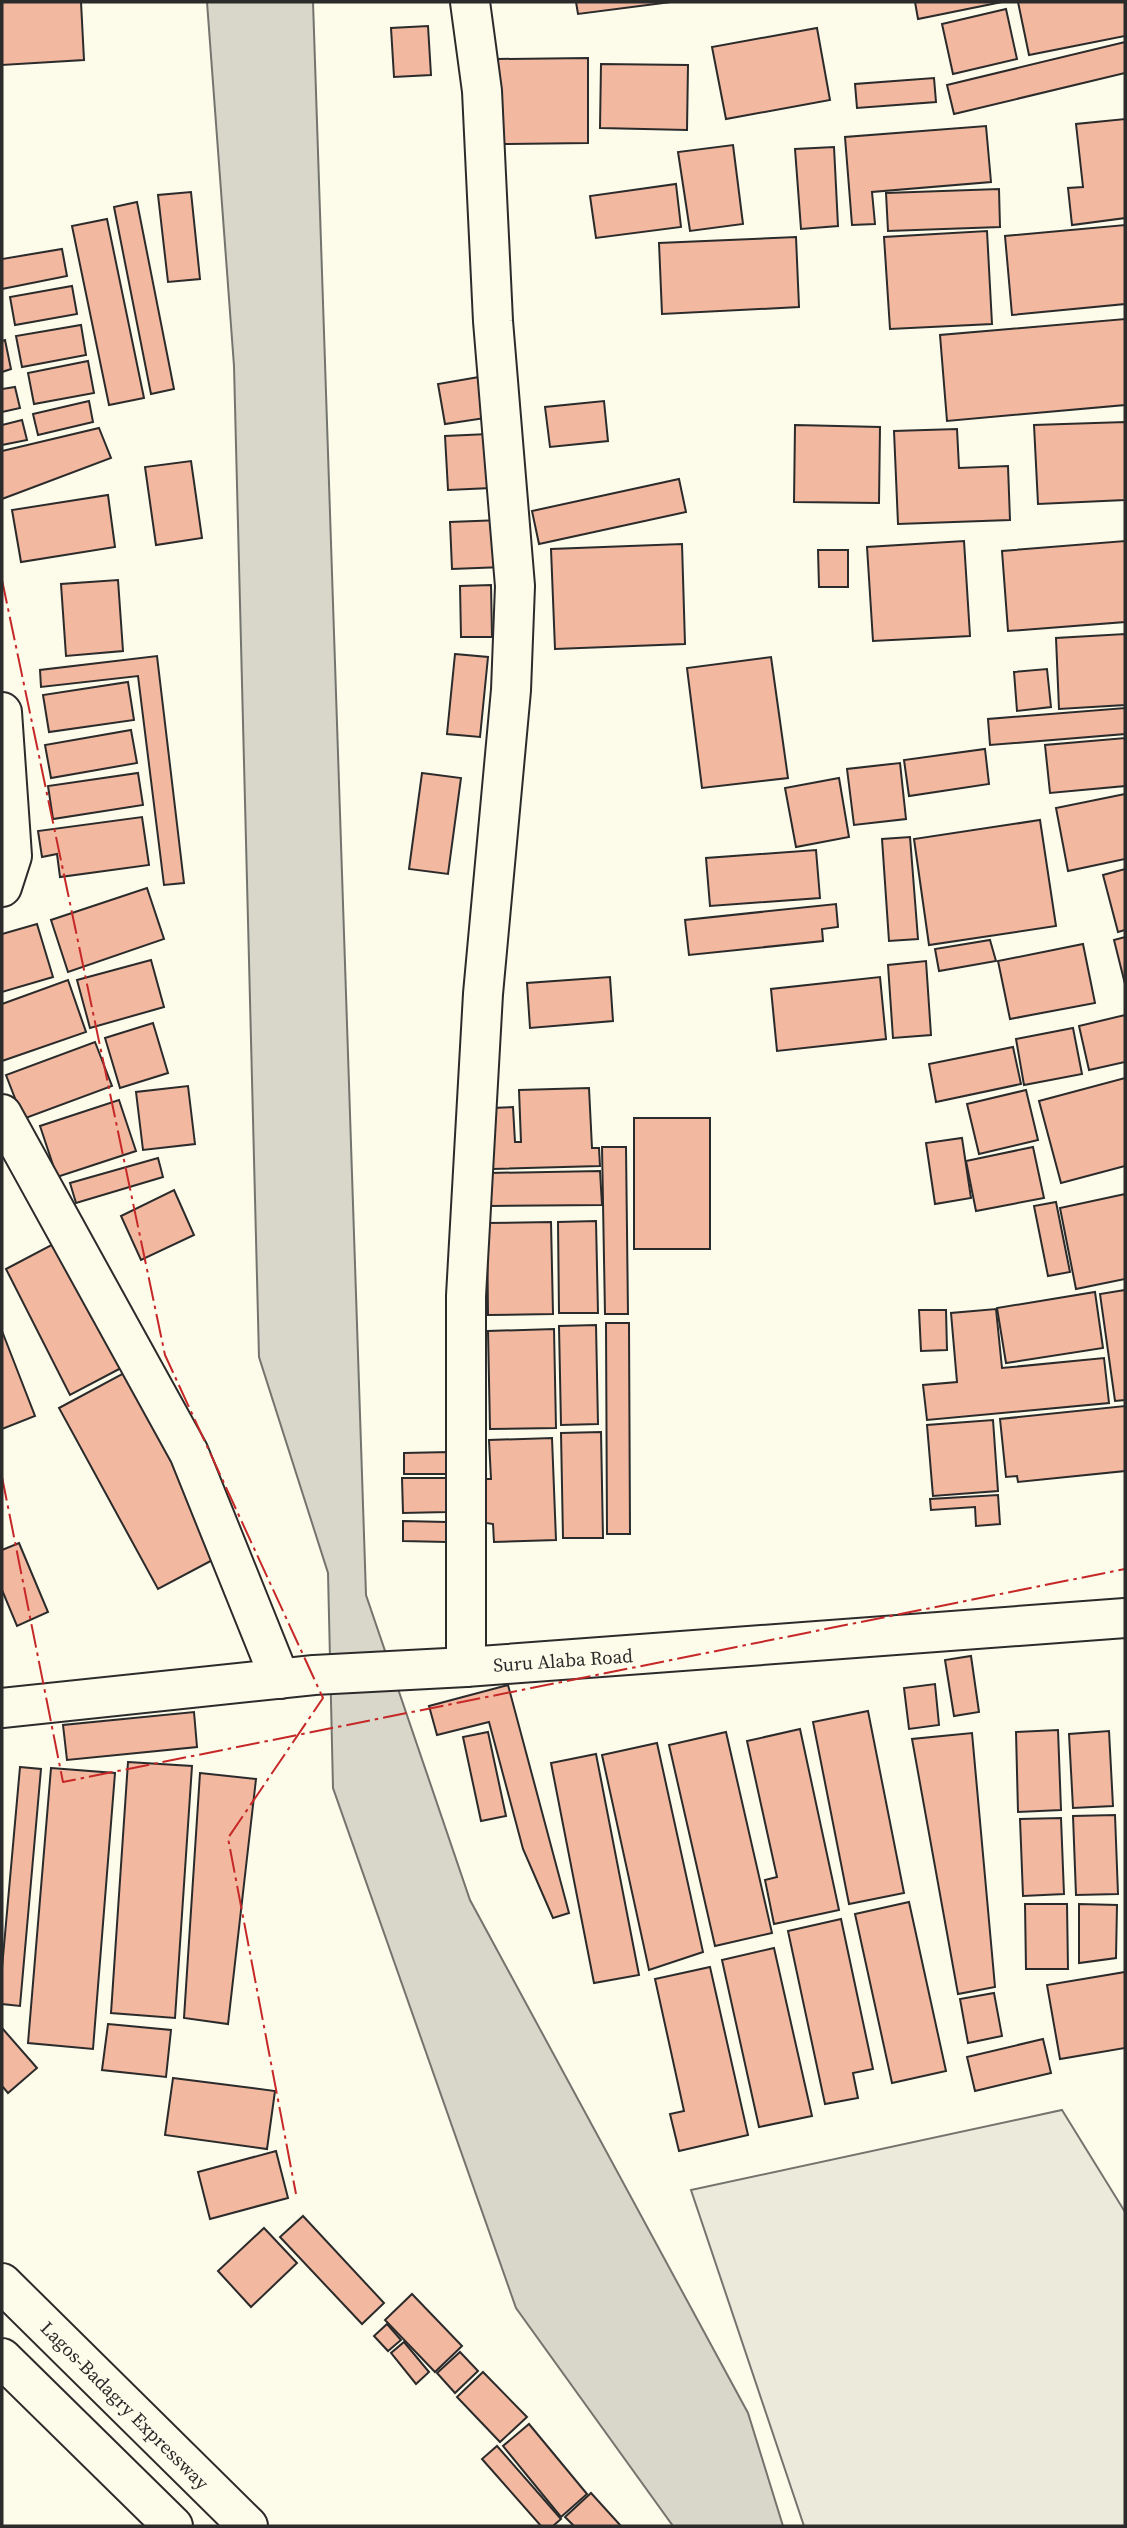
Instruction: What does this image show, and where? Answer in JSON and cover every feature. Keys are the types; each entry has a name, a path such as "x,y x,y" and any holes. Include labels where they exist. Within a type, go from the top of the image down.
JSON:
{"main road":[{"path":"466,1667 466,1296 483,994 511,690 515,586 494,321 482,91 470,2"},
{"path":"2,712 12,856 2,887"},
{"path":"2,1114 189,1453 297,1677"},
{"name":"Suru Alaba Road","path":"2,1708 297,1677 1125,1618"},
{"name":"Lagos-Badagry Expressway","path":"2,2283 248,2526"},
{"path":"2,2358 173,2526"}],"shaded area":[{"path":"207,2 313,2 366,1595 470,1900 748,2413 783,2526 673,2526 516,2308 333,1788 328,1573 259,1357 234,366"},
{"path":"1062,2110 1125,2212 1125,2526 804,2526 691,2190"}],"building":[{"path":"2,2 81,2 84,60 2,65"},
{"path":"576,2 671,2 578,14"},
{"path":"915,2 1002,2 918,19"},
{"path":"1018,2 1125,2 1125,36 1029,55"},
{"path":"1006,9 1017,59 953,74 942,24"},
{"path":"428,26 431,75 394,77 391,28"},
{"path":"817,28 830,100 726,119 712,47"},
{"path":"1125,42 1125,73 954,114 947,85"},
{"path":"588,58 588,143 499,144 498,59"},
{"path":"601,64 688,65 687,130 600,128"},
{"path":"934,78 936,102 857,108 855,84"},
{"path":"1125,119 1125,218 1072,225 1068,188 1083,187 1076,124"},
{"path":"986,126 991,182 872,192 875,224 852,225 845,137"},
{"path":"733,145 743,224 690,231 678,152"},
{"path":"834,147 838,226 801,229 795,149"},
{"path":"676,184 681,227 596,238 590,196"},
{"path":"999,189 1000,227 888,231 886,193"},
{"path":"191,192 200,279 168,282 158,195"},
{"path":"137,202 174,389 151,394 114,207"},
{"path":"107,219 144,398 109,405 72,226"},
{"path":"1125,225 1125,304 1012,315 1005,236"},
{"path":"987,231 992,324 890,329 884,237"},
{"path":"796,237 799,307 662,314 659,243"},
{"path":"62,249 67,276 2,289 2,259"},
{"path":"72,286 77,314 15,325 10,297"},
{"path":"1125,319 1125,405 947,421 940,335"},
{"path":"81,325 86,355 22,367 16,336"},
{"path":"5,340 11,369 2,372 2,341"},
{"path":"88,361 94,393 34,404 28,373"},
{"path":"485,376 492,417 445,424 438,384"},
{"path":"15,387 20,408 2,412 2,389"},
{"path":"89,401 93,422 38,435 33,414"},
{"path":"604,401 608,441 550,447 545,407"},
{"path":"22,420 27,440 2,445 2,425"},
{"path":"1125,422 1125,500 1038,504 1034,425"},
{"path":"795,425 880,427 879,503 794,502"},
{"path":"99,428 111,458 2,499 2,451"},
{"path":"957,429 959,468 1008,466 1010,520 898,524 894,431"},
{"path":"488,434 491,488 448,490 445,436"},
{"path":"191,461 202,538 156,545 145,467"},
{"path":"679,479 686,512 539,544 532,511"},
{"path":"108,495 115,547 21,562 12,510"},
{"path":"501,520 503,567 452,569 450,522"},
{"path":"964,541 970,636 873,641 867,547"},
{"path":"1125,541 1125,622 1008,631 1002,551"},
{"path":"682,544 685,644 555,649 551,549"},
{"path":"818,550 848,550 848,587 819,587"},
{"path":"118,580 123,651 66,656 61,584"},
{"path":"491,585 492,637 461,637 460,586"},
{"path":"1125,634 1125,705 1059,709 1056,638"},
{"path":"455,654 488,657 480,737 447,734"},
{"path":"157,656 184,883 164,885 138,676 41,687 40,670"},
{"path":"771,657 788,778 702,788 687,668"},
{"path":"1047,669 1051,707 1017,711 1014,672"},
{"path":"128,682 134,720 49,732 43,695"},
{"path":"1125,708 1125,734 990,745 988,719"},
{"path":"131,730 137,763 51,778 45,745"},
{"path":"1125,738 1125,786 1050,793 1045,745"},
{"path":"985,749 989,784 909,796 904,760"},
{"path":"900,763 906,819 854,825 847,769"},
{"path":"138,773 143,805 53,819 48,786"},
{"path":"422,773 461,778 448,874 409,869"},
{"path":"839,778 849,837 796,847 785,788"},
{"path":"1125,794 1125,859 1068,871 1056,808"},
{"path":"142,817 149,865 60,877 57,854 42,857 38,831"},
{"path":"1040,820 1056,926 929,945 914,839"},
{"path":"910,837 918,939 889,941 882,839"},
{"path":"816,850 820,898 710,906 706,858"},
{"path":"1125,869 1125,930 1118,932 1103,875"},
{"path":"147,888 164,939 68,972 51,920"},
{"path":"836,904 838,927 822,929 823,941 689,955 685,920"},
{"path":"37,924 53,977 2,992 2,934"},
{"path":"1125,937 1125,984 1114,940"},
{"path":"990,940 996,961 939,971 935,949"},
{"path":"1083,944 1095,1003 1010,1019 998,961"},
{"path":"151,960 164,1007 90,1028 77,980"},
{"path":"926,961 931,1035 893,1038 888,965"},
{"path":"610,977 613,1021 530,1028 527,983"},
{"path":"880,977 886,1039 777,1051 771,989"},
{"path":"68,980 86,1032 2,1061 2,1004"},
{"path":"1125,1015 1125,1062 1089,1070 1079,1026"},
{"path":"153,1023 168,1073 120,1088 105,1038"},
{"path":"1073,1028 1082,1074 1024,1085 1016,1039"},
{"path":"95,1042 112,1086 23,1119 6,1075"},
{"path":"1013,1047 1021,1084 936,1102 929,1064"},
{"path":"1125,1078 1125,1166 1061,1183 1039,1101"},
{"path":"188,1086 195,1144 143,1150 136,1092"},
{"path":"589,1088 592,1148 599,1148 600,1166 493,1169 491,1108 513,1107 515,1142 521,1142 519,1090"},
{"path":"1026,1090 1038,1140 979,1154 967,1104"},
{"path":"119,1100 136,1151 57,1177 40,1126"},
{"path":"634,1118 710,1118 710,1249 634,1249"},
{"path":"962,1138 971,1198 935,1204 926,1143"},
{"path":"602,1147 626,1147 628,1314 605,1314"},
{"path":"1033,1147 1044,1198 976,1211 966,1161"},
{"path":"158,1158 163,1177 76,1203 70,1183"},
{"path":"600,1171 602,1205 490,1206 489,1173"},
{"path":"174,1190 194,1235 141,1260 121,1216"},
{"path":"1125,1194 1125,1279 1076,1289 1060,1208"},
{"path":"1056,1202 1070,1272 1048,1276 1034,1206"},
{"path":"596,1221 598,1313 559,1313 558,1222"},
{"path":"551,1222 553,1314 488,1315 487,1223"},
{"path":"59,1241 123,1367 70,1395 6,1269"},
{"path":"1125,1290 1125,1400 1115,1401 1100,1294"},
{"path":"1095,1292 1103,1348 1006,1363 997,1308"},
{"path":"996,1309 1002,1368 1104,1358 1109,1403 927,1420 923,1385 957,1382 951,1313"},
{"path":"919,1310 946,1310 947,1350 921,1351"},
{"path":"606,1323 629,1323 630,1534 607,1534"},
{"path":"596,1325 598,1424 561,1425 559,1326"},
{"path":"554,1329 556,1428 490,1429 488,1331"},
{"path":"2,1331 35,1416 2,1429"},
{"path":"124,1373 222,1555 158,1589 59,1408"},
{"path":"1125,1406 1125,1471 1018,1482 1017,1476 1006,1477 1000,1419"},
{"path":"993,1420 998,1491 933,1496 927,1425"},
{"path":"601,1432 603,1538 563,1538 561,1433"},
{"path":"552,1438 556,1540 494,1542 493,1524 486,1523 484,1479 491,1479 489,1440"},
{"path":"449,1452 449,1474 404,1474 404,1453"},
{"path":"402,1478 447,1478 447,1512 403,1513"},
{"path":"998,1495 1000,1524 976,1526 975,1507 931,1510 930,1499"},
{"path":"403,1521 446,1522 446,1542 403,1541"},
{"path":"19,1543 48,1612 17,1626 2,1590 2,1550"},
{"path":"971,1656 979,1712 954,1716 945,1660"},
{"path":"935,1684 939,1725 909,1729 904,1688"},
{"path":"508,1685 569,1913 553,1918 523,1849 489,1722 437,1735 429,1706"},
{"path":"868,1711 904,1893 849,1904 813,1722"},
{"path":"194,1712 197,1747 67,1760 63,1725"},
{"path":"800,1729 839,1910 774,1924 765,1880 777,1877 747,1741"},
{"path":"1058,1730 1061,1810 1018,1812 1016,1732"},
{"path":"1109,1731 1113,1806 1073,1808 1069,1734"},
{"path":"488,1732 506,1816 481,1821 463,1737"},
{"path":"726,1732 772,1933 715,1946 669,1745"},
{"path":"972,1733 995,1987 958,1994 912,1739"},
{"path":"657,1743 703,1952 649,1970 602,1755"},
{"path":"596,1754 639,1975 594,1983 551,1763"},
{"path":"128,1762 192,1766 175,2018 111,2013"},
{"path":"20,1767 41,1769 20,2006 2,2004 2,1968"},
{"path":"51,1768 115,1773 93,2049 28,2043"},
{"path":"200,1773 256,1779 228,2024 184,2018"},
{"path":"1115,1815 1118,1894 1076,1895 1073,1816"},
{"path":"1061,1818 1064,1894 1023,1896 1020,1819"},
{"path":"909,1902 946,2071 892,2083 855,1914"},
{"path":"1025,1904 1067,1904 1068,1969 1026,1969"},
{"path":"1079,1904 1117,1905 1116,1958 1079,1963"},
{"path":"841,1919 873,2069 853,2073 858,2098 825,2104 788,1931"},
{"path":"774,1948 812,2116 759,2127 722,1960"},
{"path":"710,1967 748,2135 679,2151 670,2114 684,2111 655,1979"},
{"path":"1125,1972 1125,2048 1060,2059 1047,1985"},
{"path":"994,1993 1002,2036 968,2043 960,1999"},
{"path":"108,2024 171,2030 166,2077 102,2070"},
{"path":"2,2028 37,2068 8,2093 2,2086"},
{"path":"1043,2039 1051,2073 975,2091 967,2057"},
{"path":"173,2078 275,2091 267,2149 165,2135"},
{"path":"276,2151 288,2198 210,2219 198,2172"},
{"path":"303,2216 384,2303 362,2324 280,2237"},
{"path":"264,2228 297,2263 251,2307 218,2271"},
{"path":"412,2294 462,2346 435,2372 385,2320"},
{"path":"387,2324 401,2340 388,2351 374,2336"},
{"path":"404,2342 429,2372 416,2384 391,2353"},
{"path":"460,2352 478,2371 455,2393 437,2373"},
{"path":"483,2372 527,2417 500,2442 457,2397"},
{"path":"529,2424 587,2494 561,2517 503,2446"},
{"path":"497,2446 561,2519 553,2526 541,2526 482,2459"},
{"path":"591,2493 621,2526 574,2526 565,2517"}],"power":[{"path":"2,580 165,1355 323,1698 228,1838 296,2194"},
{"path":"2,1477 63,1782 1125,1569"}]}
